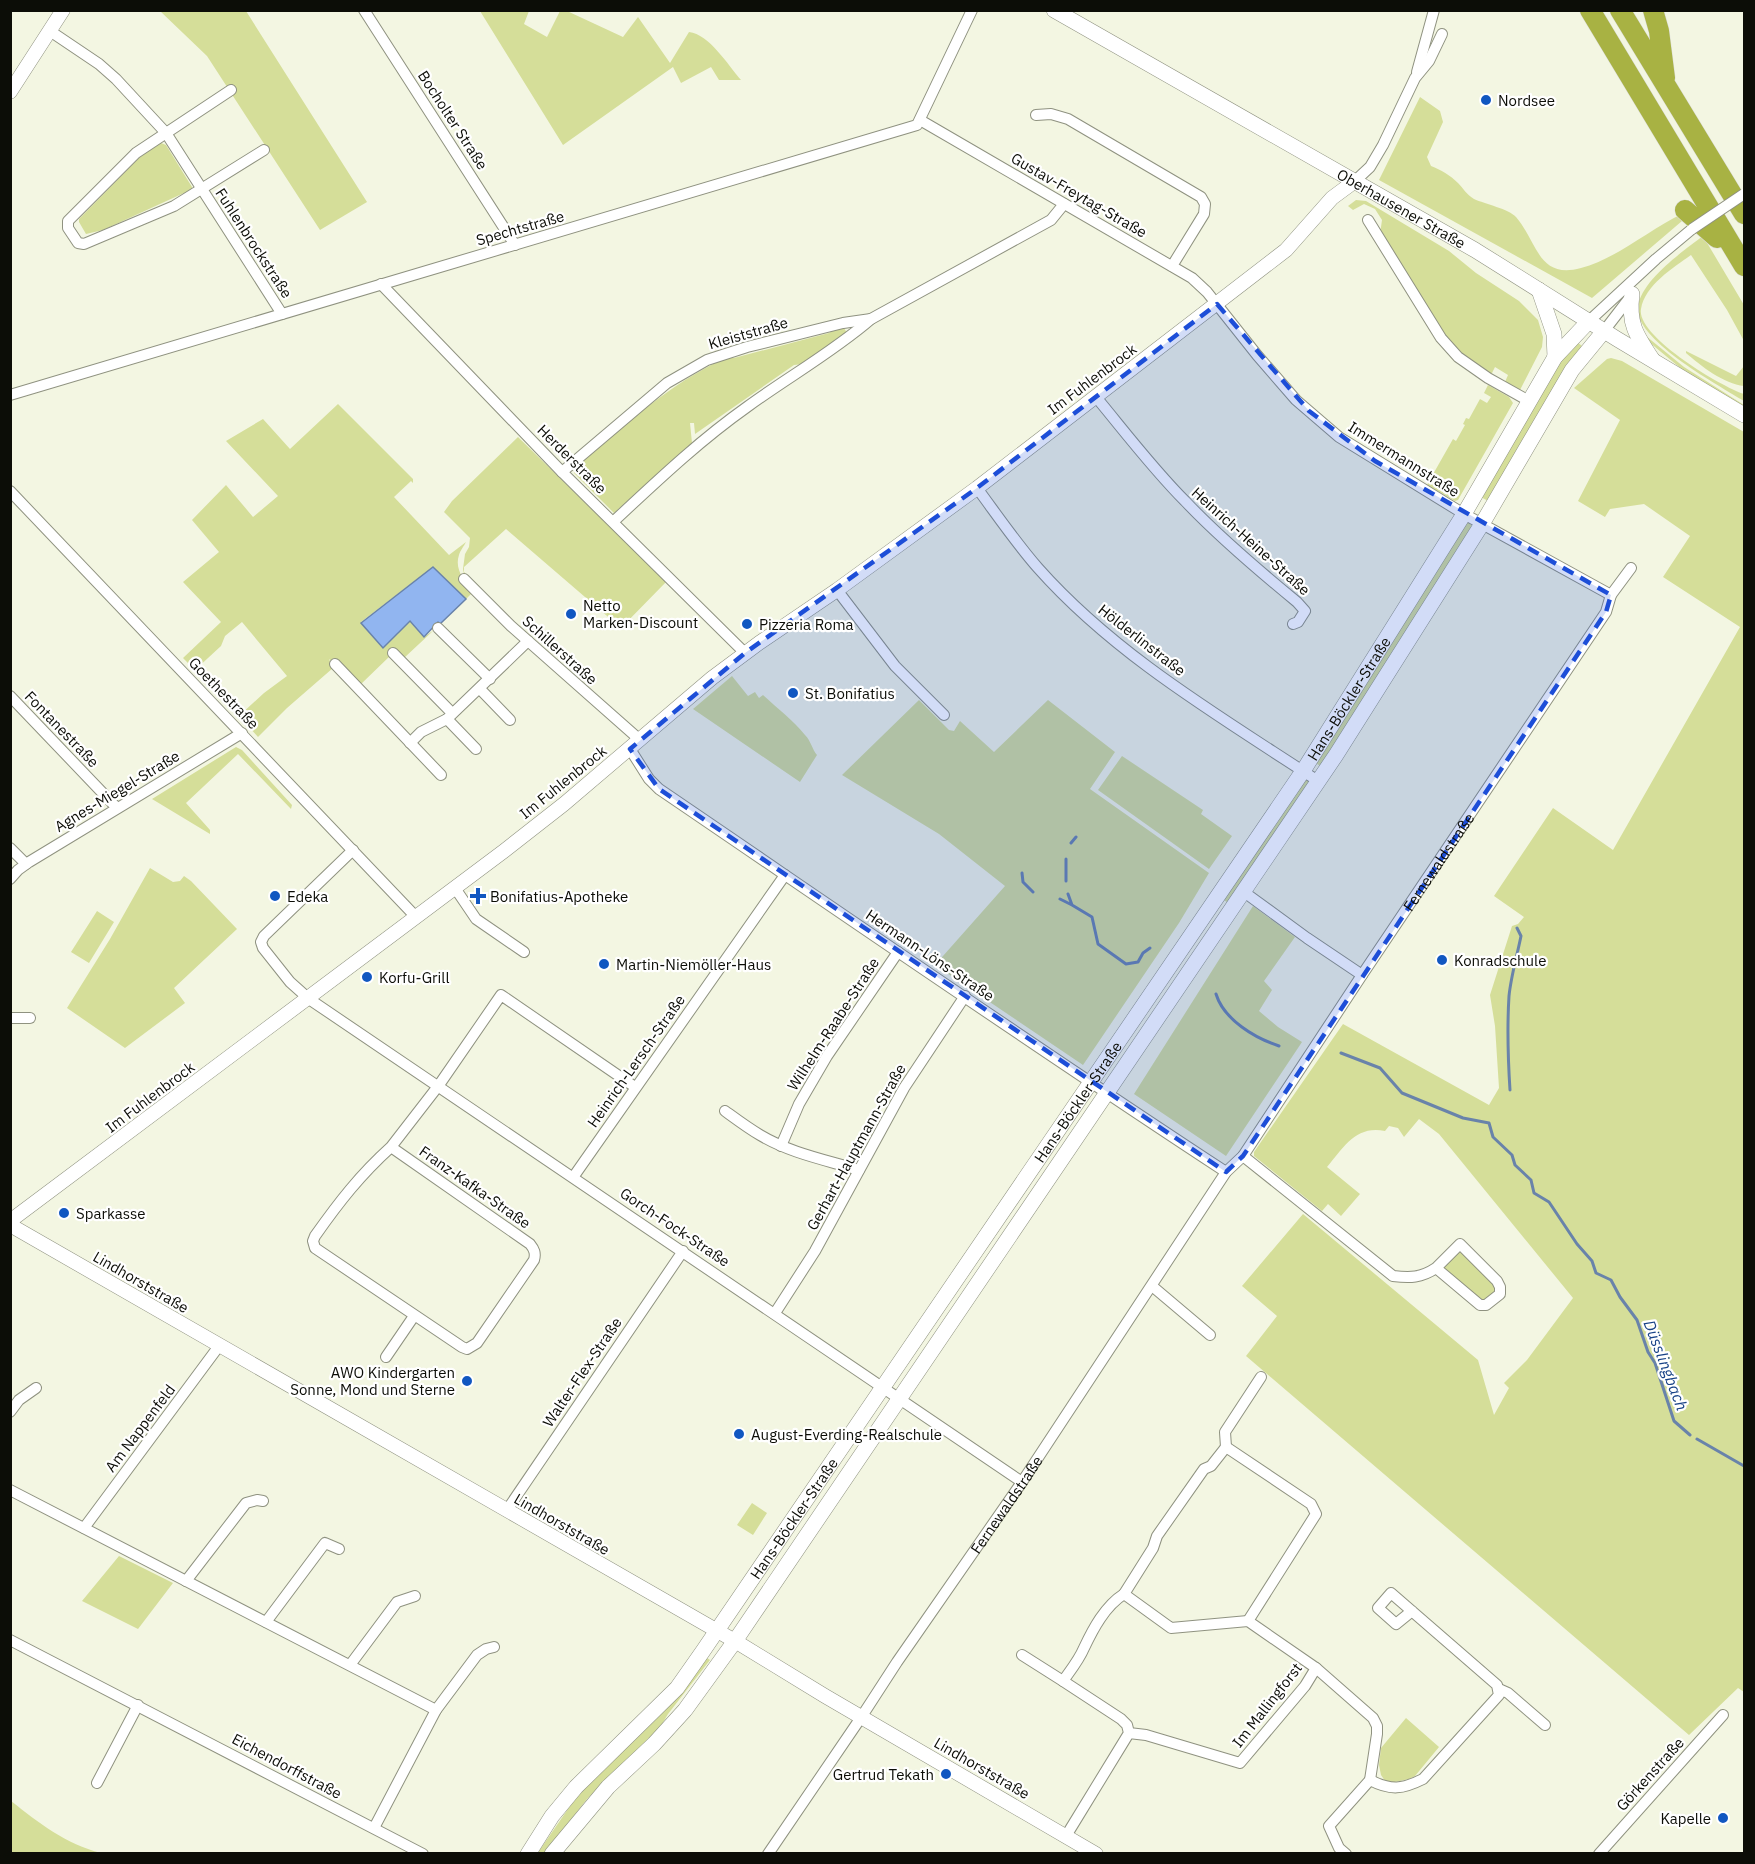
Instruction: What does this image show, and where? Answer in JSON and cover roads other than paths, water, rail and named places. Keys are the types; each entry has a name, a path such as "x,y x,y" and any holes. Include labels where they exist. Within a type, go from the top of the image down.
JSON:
{"highway":[{"path":"1590,10 1742,262"},
{"path":"1620,10 1744,214"},
{"path":"1653,10 1659,31 1666,87"},
{"path":"1685,210 1742,262"}],"main road":[{"name":"Oberhausener Straße","path":"1054,10 1355,181 1744,415"},
{"path":"1539,290 1554,334 1556,357"},
{"path":"1632,294 1630,312 1632,323 1636,334 1653,361"},
{"name":"Hans-Böckler-Straße","path":"528,1854 552,1816 576,1787 677,1688 716,1632 1303,771 1464,514 1556,357 1589,321"},
{"name":"Hans-Böckler-Straße","path":"552,1854 608,1787 654,1744 685,1710 735,1641 1318,782 1482,524 1572,370 1604,331"}],"street":[{"path":"10,92 63,10"},
{"name":"Bocholter Straße","path":"364,10 515,245"},
{"path":"920,120 972,10"},
{"path":"1355,181 1370,167 1383,145 1415,78 1434,10"},
{"name":"Fuhlenbrockstraße","path":"50,31 99,64 166,133 282,314"},
{"path":"1415,78 1429,61 1442,34"},
{"name":"Fuhlenbrockstraße","path":"231,90 136,153 68,221 68,228 78,243 84,244 174,206 264,150"},
{"path":"1036,115 1051,114 1068,119 1202,197 1205,204 1204,214 1172,266"},
{"name":"Spechtstraße","path":"10,395 908,128 917,125 920,120"},
{"name":"Gustav-Freytag-Straße","path":"920,120 1172,266 1200,285 1217,304"},
{"name":"Im Fuhlenbrock","path":"10,1223 564,804 688,698 745,653 837,590 977,488 1217,304 1286,250 1332,198 1355,181"},
{"path":"1589,321 1692,229 1744,194"},
{"name":"Kleiststraße","path":"614,521 713,432 775,386 849,338 871,319 1051,220 1064,204"},
{"name":"Oberhausener Straße","path":"1368,220 1441,338 1458,357 1529,401"},
{"path":"1604,331 1656,259"},
{"name":"Herderstraße","path":"381,284 562,471 745,653"},
{"name":"Immermannstraße","path":"1217,304 1276,378 1339,437 1464,514 1611,595"},
{"name":"Kleiststraße","path":"562,471 667,383 707,360 757,344 843,323 871,319"},
{"name":"Heinrich-Heine-Straße","path":"1096,397 1185,502 1239,554 1305,610 1298,622 1293,624"},
{"name":"Hölderlinstraße","path":"977,488 1037,567 1093,622 1150,668 1318,782"},
{"name":"Goethestraße","path":"10,491 416,917"},
{"name":"Fernewaldstraße","path":"768,1854 1022,1482 1226,1172 1243,1156 1606,612 1611,595 1631,568"},
{"name":"Schillerstraße","path":"464,579 635,744"},
{"path":"837,590 895,666 944,715"},
{"path":"438,628 490,679"},
{"path":"410,743 421,732 450,716 528,641"},
{"path":"393,653 450,716 476,749"},
{"path":"335,664 441,775"},
{"path":"480,689 510,720"},
{"name":"Fontanestraße","path":"10,696 117,808"},
{"name":"Agnes-Miegel-Straße","path":"10,879 26,864 242,733"},
{"name":"Hermann-Löns-Straße","path":"635,744 649,779 659,789 1107,1094 1226,1172"},
{"path":"10,848 26,864"},
{"path":"309,999 290,982 262,948 261,942 264,936 353,850"},
{"name":"Heinrich-Lersch-Straße","path":"574,1176 785,875"},
{"path":"454,888 476,919 524,952"},
{"path":"1244,892 1362,975"},
{"name":"Wilhelm-Raabe-Straße","path":"781,1146 799,1104 827,1056 898,952"},
{"name":"Franz-Kafka-Straße","path":"392,1147 530,1244 536,1255 477,1343 467,1349 414,1316 315,1248 313,1241 315,1236 362,1174 392,1147 439,1085 501,995 635,1087"},
{"name":"Gerhart-Hauptmann-Straße","path":"775,1313 815,1251 904,1088 965,996"},
{"name":"Gorch-Fock-Straße","path":"309,999 574,1176 1022,1482"},
{"path":"10,1018 30,1018"},
{"path":"725,1111 761,1136 781,1146 800,1154 859,1170"},
{"path":"1243,1156 1393,1276 1411,1278 1427,1274 1460,1244 1497,1281 1500,1294 1486,1305 1480,1305 1436,1268"},
{"name":"Lindhorststraße","path":"10,1223 219,1346 735,1641 1096,1854"},
{"name":"Walter-Flex-Straße","path":"507,1510 683,1251"},
{"path":"1152,1286 1210,1335"},
{"path":"386,1357 414,1316"},
{"name":"Am Nappenfeld","path":"84,1528 219,1346"},
{"path":"1063,1681 1084,1649 1088,1636 1115,1600 1124,1594 1153,1548 1157,1536 1204,1469 1211,1466 1226,1447 1226,1432 1261,1377"},
{"path":"10,1412 19,1400 36,1388"},
{"path":"1124,1594 1171,1628 1248,1621 1306,1533 1315,1518 1316,1511 1311,1504 1226,1447"},
{"path":"10,1490 435,1710"},
{"path":"186,1581 246,1503 263,1501"},
{"path":"266,1622 325,1543 339,1549"},
{"path":"350,1665 397,1602 415,1596"},
{"path":"1412,1611 1499,1689 1508,1693 1545,1725"},
{"name":"Im Mallingforst","path":"1129,1733 1146,1735 1240,1763 1305,1686 1316,1668 1248,1621"},
{"name":"Eichendorffstraße","path":"10,1640 423,1854"},
{"path":"374,1828 435,1710 477,1655 494,1647"},
{"path":"1022,1655 1121,1719 1127,1725 1129,1733 1066,1836"},
{"path":"1316,1668 1373,1718 1377,1726 1370,1780 1329,1826 1340,1848 1346,1854"},
{"path":"1370,1780 1384,1787 1407,1787 1423,1779 1496,1702 1499,1689"},
{"path":"97,1783 138,1705"},
{"name":"Görkenstraße","path":"1599,1854 1724,1715"}],"water":[{"path":"433,567 466,599 424,637 410,621 383,648 361,623"}],"waterway":[{"name":"Düsslingbach","path":"1071,843 1076,837"},
{"name":"Düsslingbach","path":"1066,859 1066,881"},
{"path":"1022,873 1023,882 1033,892"},
{"name":"Düsslingbach","path":"1068,894 1072,905 1092,917 1098,944 1126,964 1138,962 1143,953 1150,948"},
{"path":"1060,899 1072,905"},
{"path":"1510,1090 1508,1008 1511,981 1521,936 1517,928"},
{"name":"Düsslingbach","path":"1216,994 1233,1020 1251,1033 1279,1046"},
{"name":"Düsslingbach","path":"1341,1053 1380,1068 1402,1093 1463,1118 1489,1123 1493,1137 1512,1155 1515,1165 1531,1180 1534,1193 1549,1202 1577,1244 1592,1261 1596,1273 1611,1280 1637,1320 1648,1352 1655,1363 1674,1421 1690,1435"},
{"name":"Düsslingbach","path":"1697,1439 1744,1466"}],"place":[{"name":"Nordsee","path":"1486,100"},
{"name":"Netto Marken-Discount","path":"571,614"},
{"name":"Pizzeria Roma","path":"747,624"},
{"name":"St. Bonifatius","path":"793,693"},
{"name":"Edeka","path":"275,896"},
{"name":"Bonifatius-Apotheke","path":"478,896"},
{"name":"Konradschule","path":"1442,960"},
{"name":"Martin-Niemöller-Haus","path":"604,964"},
{"name":"Korfu-Grill","path":"367,977"},
{"name":"Sparkasse","path":"64,1213"},
{"name":"AWO Kindergarten Sonne, Mond und Sterne","path":"467,1381"},
{"name":"August-Everding-Realschule","path":"739,1434"},
{"name":"Gertrud Tekath","path":"946,1774"},
{"name":"Kapelle","path":"1723,1818"}]}
